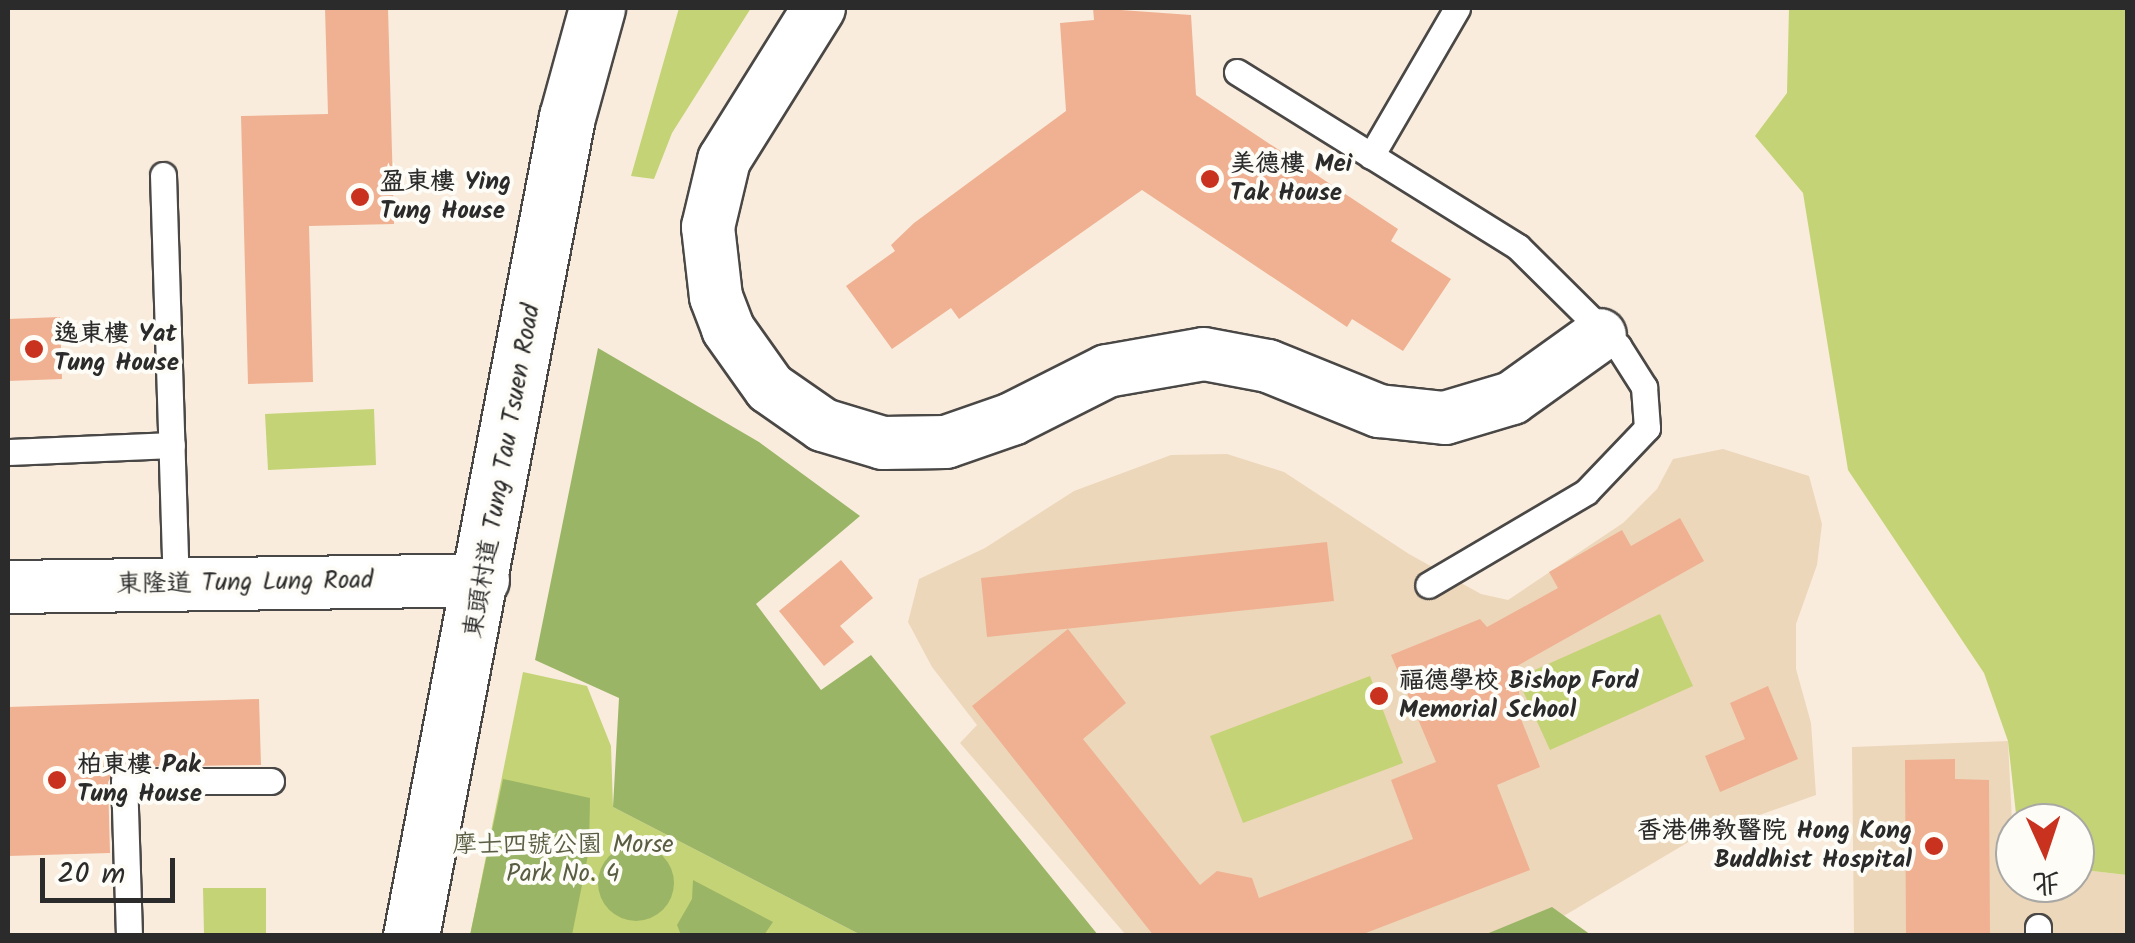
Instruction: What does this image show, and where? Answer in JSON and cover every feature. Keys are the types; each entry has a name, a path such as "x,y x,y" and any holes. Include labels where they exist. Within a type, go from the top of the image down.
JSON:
{"main road":[{"name":"東頭村道 Tung Tau Tsuen Road","path":"411,936 483,580 567,117 596,8"}],"street":[{"path":"819,8 724,160 708,227 709,263 728,329 770,388 823,425 884,442 946,442 996,426 1108,370 1204,354 1268,366 1379,411 1446,418 1512,398 1600,335"},
{"name":"東隆道 Tung Lung Road","path":"8,587 483,580"}],"lane":[{"path":"1371,156 1457,8"},
{"path":"1238,72 1518,248 1600,335 1618,346 1644,387 1647,428 1586,492 1428,585"},
{"path":"163,174 176,583"},
{"path":"8,452 172,444"},
{"path":"129,936 124,782 270,780"}],"shaded area":[{"name":"福德學校 Bishop Ford Memorial School","path":"1723,449 1809,476 1822,524 1817,565 1796,624 1796,669 1811,723 1816,795 1697,837 1562,917 1514,935 1126,935 960,743 977,725 932,667 908,622 919,579 985,548 1074,491 1171,455 1227,454 1284,472 1409,554 1481,594 1508,600 1623,523 1657,489 1673,459"},
{"name":"香港佛教醫院 Hong Kong Buddhist Hospital","path":"2008,741 2011,803 1995,803 1995,903 2095,903 2095,871 2127,875 2127,935 1854,935 1852,747"}],"green space":[{"path":"679,8 751,8 672,133 654,179 631,176"},
{"path":"1789,8 2127,8 2127,875 2095,871 2095,803 2015,803 2008,741 1984,673 1848,470 1803,193 1755,136 1787,93"},
{"path":"598,348 759,442 860,516 756,604 821,690 871,655 1098,935 861,935 613,807 619,698 535,660"},
{"path":"374,409 376,465 268,470 265,414"},
{"path":"1660,614 1693,686 1550,750 1517,678"},
{"name":"摩士四號公園 Morse Park No. 4","path":"523,672 587,686 611,746 613,807 861,935 470,936"},
{"path":"1370,676 1403,763 1243,823 1210,736"},
{"path":"503,779 590,798 589,850 572,935 470,935"},
{"path":"636,845 663,856 674,883 663,910 636,921 609,910 598,883 609,856"},
{"path":"693,880 773,922 764,935 681,935 677,925 692,899"},
{"path":"203,888 266,888 266,935 204,935"},
{"path":"1552,907 1591,935 1484,935"}],"building":[{"name":"盈東樓 Ying Tung House","path":"325,8 388,8 394,224 309,226 313,382 248,384 241,116 328,114"},
{"name":"美德樓 Mei Tak House","path":"1093,8 1191,15 1196,95 1398,229 1391,241 1451,279 1403,351 1352,319 1347,327 1142,190 959,319 951,308 892,349 846,286 895,251 891,245 914,223 1066,111 1060,23 1094,20"},
{"name":"逸東樓 Yat Tung House","path":"60,317 62,379 8,381 8,319"},
{"path":"1680,518 1704,561 1517,666 1521,719 1540,767 1497,785 1530,870 1358,936 1154,936 972,706 1068,629 1126,703 1083,739 1200,885 1217,871 1252,878 1259,898 1413,839 1391,780 1436,762 1391,655 1480,619 1487,627 1558,588 1549,572 1622,530 1631,546"},
{"path":"1327,542 1334,601 987,637 981,578"},
{"path":"841,560 873,598 840,626 854,642 824,666 779,611"},
{"path":"1768,686 1798,759 1720,792 1705,756 1745,739 1730,703"},
{"name":"柏東樓 Pak Tung House","path":"259,699 261,765 117,767 108,782 110,853 8,856 8,707"},
{"path":"1955,759 1955,779 1989,780 1990,936 1906,936 1905,760"}],"place":[{"name":"美德樓 Mei Tak House","path":"1210,179"},
{"name":"盈東樓 Ying Tung House","path":"360,197"},
{"name":"逸東樓 Yat Tung House","path":"34,349"},
{"name":"福德學校 Bishop Ford Memorial School","path":"1379,696"},
{"name":"柏東樓 Pak Tung House","path":"57,780"},
{"name":"香港佛教醫院 Hong Kong Buddhist Hospital","path":"1934,846"}]}
